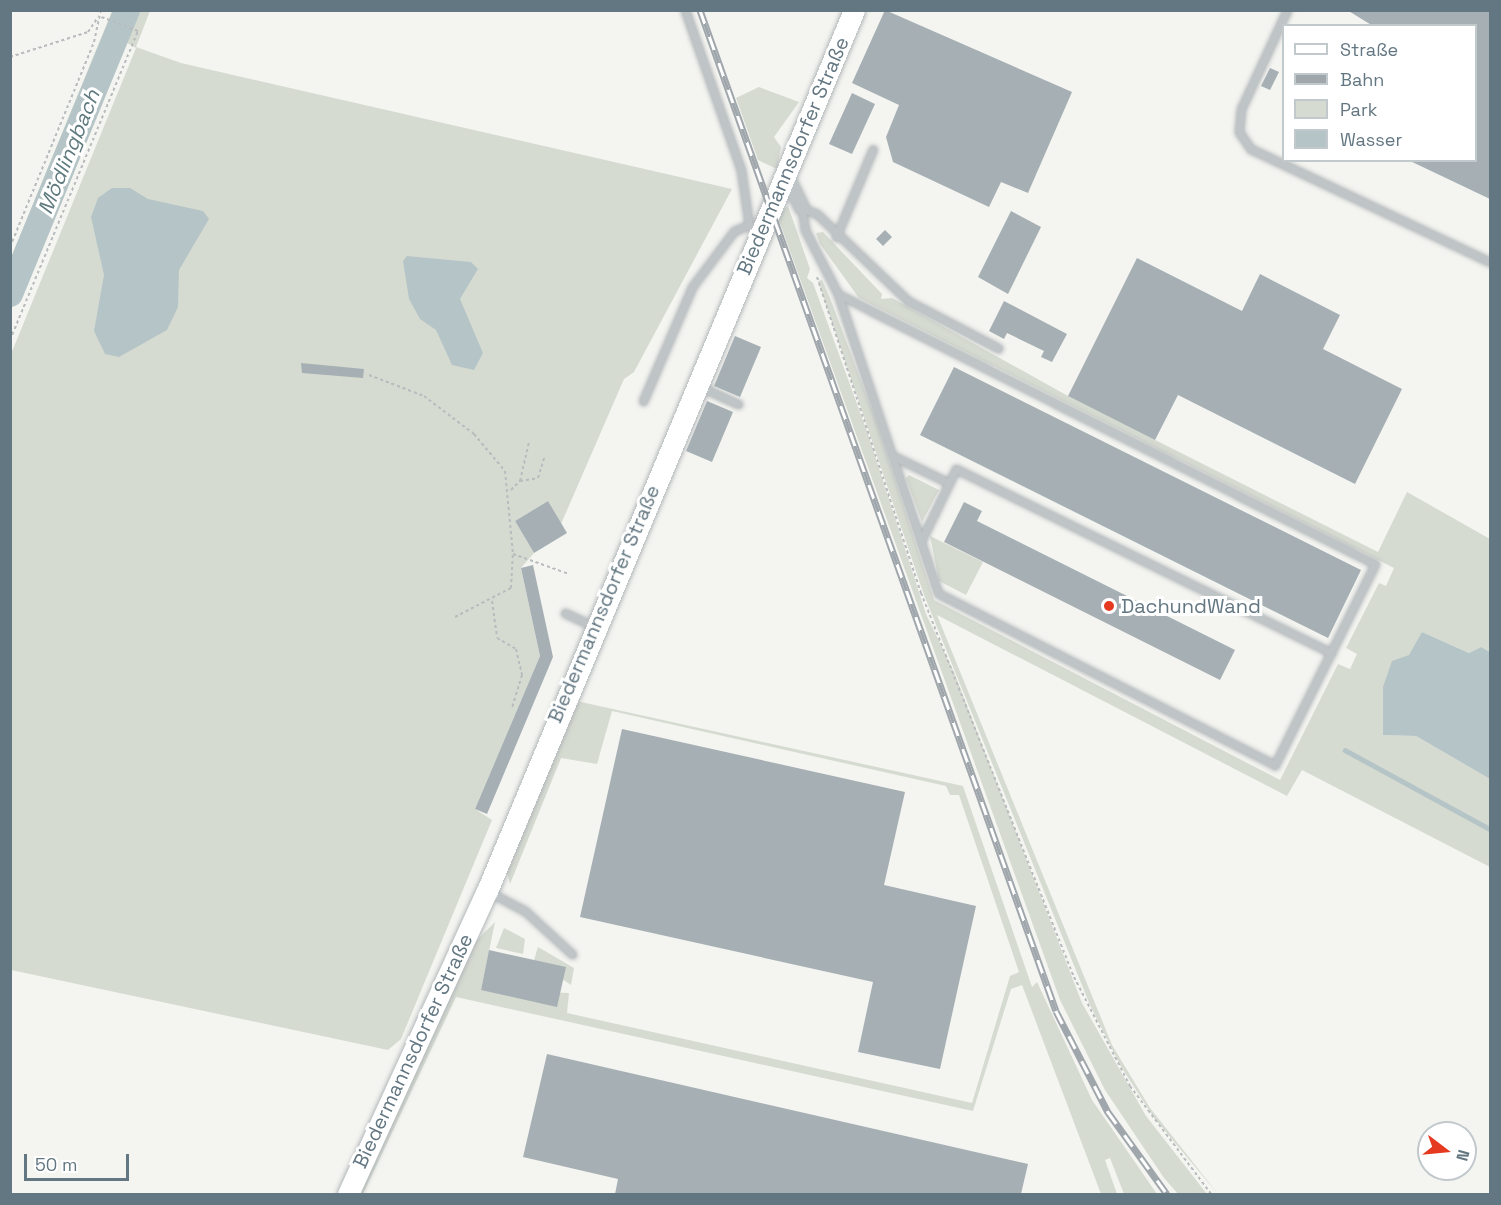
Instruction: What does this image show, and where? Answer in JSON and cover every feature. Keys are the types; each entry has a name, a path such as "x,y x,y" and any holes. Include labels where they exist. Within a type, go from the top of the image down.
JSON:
{"main road":[{"name":"Biedermannsdorfer Straße","path":"348,1194 487,891 593,627 696,385 755,228 786,175 854,10"}],"street":[{"path":"786,175 802,208"}],"lane":[{"path":"643,401 692,287 734,231 755,228 741,170 685,10"},
{"path":"1287,10 1240,109 1239,132 1251,149 1491,262"},
{"path":"836,237 873,149"},
{"path":"838,294 1375,564 1275,765 938,593 838,294 819,262 805,231 802,208 817,214 836,237 908,301 998,348"},
{"path":"696,385 738,404"},
{"path":"893,456 949,483"},
{"path":"921,541 956,469 1331,653"},
{"path":"565,613 593,627"},
{"path":"487,891 520,908 572,954"}],"path":[{"path":"10,247 94,42 101,10"},
{"path":"10,340 138,31 99,16"},
{"path":"10,57 88,32 99,16"},
{"path":"819,262 816,282 921,593 1074,977 1130,1086 1211,1194"},
{"path":"369,375 447,409 505,471 510,490 513,554 511,588 492,601 455,617"},
{"path":"520,481 529,443"},
{"path":"510,490 520,481 538,478 544,458"},
{"path":"513,554 569,574"},
{"path":"492,601 497,638 516,650 522,675 512,707"}],"green space":[{"path":"112,11 123,11 11,283 11,258"},
{"path":"134,11 150,11 136,47 181,63 732,189 634,372 624,379 561,524 548,501 515,521 534,553 521,568 540,656 475,809 492,820 401,1039 388,1050 11,970 11,354 136,48 122,40"},
{"path":"759,87 799,102 774,137 781,147 777,169 758,160 736,98"},
{"path":"788,206 810,269 807,278 813,283 868,434 926,614 954,672 1082,1003 1146,1116 1207,1194 1178,1194 1164,1178 1105,1090 1060,1000 777,215"},
{"path":"823,232 882,294 881,299 892,298 1068,396 1378,552 1407,492 1490,539 1490,652 1481,647 1469,653 1422,632 1383,735 1416,736 1490,779 1490,867 1302,770 1287,796 937,615 1112,1045 1150,1108 1218,1194 1154,1118 1120,1065 1090,1005 924,595 818,281 822,280 830,298 875,418 934,600 1280,780 1338,664 1350,669 1357,654 1346,648 1379,583 1386,586 1394,568 859,298 820,244 816,233"},
{"path":"909,475 939,490 922,522 906,478"},
{"path":"930,536 983,562 966,595 939,581"},
{"path":"572,700 963,786 1032,987 1037,982 1092,1100 1157,1194 1124,1194 1110,1158 1105,1160 1117,1194 1101,1194 1022,985 1011,989 973,1111 456,997 363,1194 355,1194 476,941 495,922 481,990 569,993 567,1013 972,1103 1010,976 1019,972 959,795 950,795 946,786 612,711 597,764 561,758 510,884 507,872"},
{"path":"504,928 525,939 523,954 496,948"},
{"path":"538,947 574,968 571,985 534,960"}],"water":[{"path":"112,188 130,188 148,199 203,211 209,219 179,270 178,307 167,330 119,357 105,354 94,331 104,275 91,217 98,198"},
{"path":"407,256 471,262 478,269 460,299 483,353 474,370 452,365 436,330 420,319 409,299 403,261"},
{"path":"1422,632 1469,653 1481,647 1490,652 1490,779 1416,736 1383,735 1383,687 1392,661 1409,655"}],"building":[{"path":"885,10 1072,92 1028,193 1001,182 989,207 893,162 886,137 899,105 852,83"},
{"path":"1347,10 1490,10 1490,199 1412,162 1477,162 1477,24 1370,24"},
{"path":"1270,68 1279,72 1270,90 1261,86"},
{"path":"852,93 875,104 852,154 829,144"},
{"path":"1011,211 1041,227 1008,294 978,277"},
{"path":"885,230 892,237 883,246 876,239"},
{"path":"1137,258 1242,311 1260,274 1340,315 1323,349 1402,389 1355,484 1178,395 1155,440 1068,396"},
{"path":"1004,301 1067,334 1052,362 1041,357 1044,351 1007,333 1004,339 989,331"},
{"path":"735,336 761,347 740,397 714,386"},
{"path":"301,363 364,369 363,378 302,373"},
{"path":"954,367 1361,570 1328,638 920,435"},
{"path":"707,401 733,412 712,462 686,451"},
{"path":"548,501 567,533 534,553 515,521"},
{"name":"DachundWand","path":"964,502 982,511 977,521 1235,650 1220,680 944,542"},
{"path":"533,565 553,657 487,814 475,809 540,656 521,568"},
{"path":"622,729 905,792 884,885 976,906 940,1069 858,1052 873,982 580,917"},
{"path":"489,950 566,967 557,1007 481,990"},
{"path":"547,1054 1028,1164 1021,1194 615,1194 618,1179 523,1157"}],"waterway":[{"name":"Mödlingbach","path":"10,294 127,10"},
{"path":"1345,750 1490,829"}],"railway":[{"path":"700,10 1056,1011 1108,1112 1167,1194"}],"place":[{"name":"DachundWand","path":"1109,606"}]}
